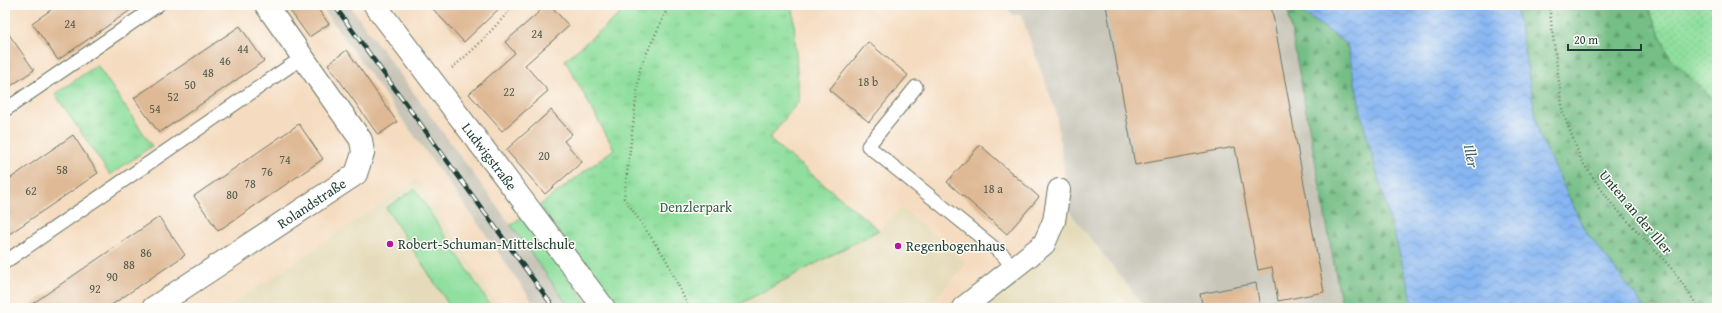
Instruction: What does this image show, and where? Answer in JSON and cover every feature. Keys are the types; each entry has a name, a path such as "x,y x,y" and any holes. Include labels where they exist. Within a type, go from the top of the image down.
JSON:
{"street":[{"name":"Rolandstraße","path":"153,308 356,174 363,153 361,140 266,5"},
{"name":"Ludwigstraße","path":"375,5 604,308"},
{"path":"963,308 1044,244 1054,221 1059,190"}],"lane":[{"path":"5,110 158,5"},
{"path":"5,262 303,57"},
{"path":"916,87 868,146 1003,255 1013,268"}],"path":[{"path":"434,83 475,48 515,5"},
{"path":"670,5 640,68 624,198 666,259 687,304 686,308"},
{"name":"Unten an der Iller","path":"1548,5 1563,113 1582,162 1612,204 1673,270 1699,308"}],"shaded area":[{"path":"320,5 349,5 511,225 570,308 537,308"},
{"path":"1005,5 1296,5 1298,9 1288,12 1342,308 1145,308 1065,206 1067,190 1056,112 1021,15 1013,15"},
{"name":"Robert-Schuman-Mittelschule","path":"417,179 499,308 227,308"},
{"path":"1065,206 1145,308 975,308"},
{"name":"Regenbogenhaus","path":"902,208 967,263 927,308 732,308 879,230"}],"green space":[{"name":"Denzlerpark","path":"631,5 793,5 799,101 769,139 879,230 732,308 616,308 539,206 614,149 565,60"},
{"path":"1516,5 1647,5 1671,59 1717,102 1717,308 1645,308 1584,229 1539,134"},
{"path":"1647,5 1717,5 1717,102 1671,59"},
{"path":"1298,9 1347,44 1364,126 1411,295 1412,308 1342,308 1288,12"},
{"path":"97,65 152,146 110,175 55,94"},
{"path":"415,189 492,308 451,308 386,208"},
{"path":"523,216 591,308 570,308 511,225"}],"water":[{"name":"Iller","path":"1296,5 1516,5 1539,134 1584,229 1645,308 1412,308 1411,295 1364,126 1347,44 1298,9"}],"building":[{"path":"58,5 138,5 58,60 32,23"},
{"path":"286,5 315,5 329,24 309,37"},
{"path":"429,5 503,5 464,42"},
{"path":"547,5 550,5 569,26 525,65 548,91 502,131 469,94 515,53 505,42"},
{"path":"1106,5 1271,5 1324,292 1278,301 1272,267 1258,270 1235,147 1135,165"},
{"path":"240,26 264,61 159,133 134,98"},
{"path":"8,33 34,70 5,90 5,35"},
{"path":"868,42 908,75 869,122 829,90"},
{"path":"347,50 397,122 378,135 328,64"},
{"path":"551,110 572,134 564,141 582,162 545,194 506,150"},
{"path":"299,124 323,159 218,231 194,196"},
{"path":"73,135 98,173 5,237 5,182"},
{"path":"980,145 1039,197 1007,234 947,182"},
{"path":"159,217 185,255 107,308 26,308"},
{"path":"1256,283 1260,308 1203,308 1200,294"}],"railway":[{"path":"334,5 554,308"}],"place":[{"name":"Robert-Schuman-Mittelschule","path":"390,244"},
{"name":"Regenbogenhaus","path":"898,246"}]}
